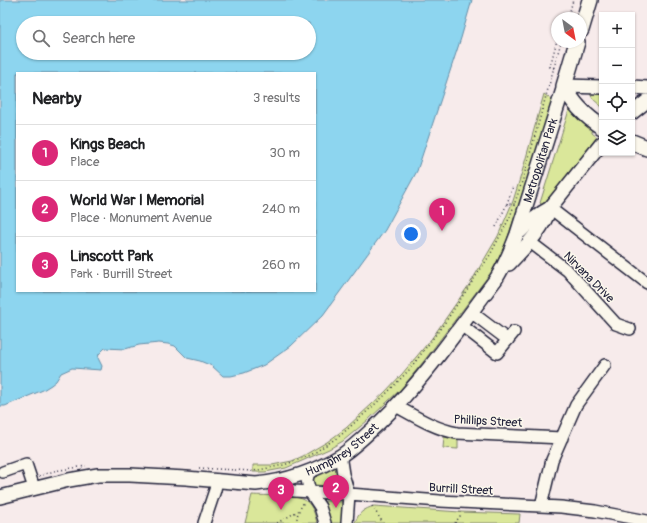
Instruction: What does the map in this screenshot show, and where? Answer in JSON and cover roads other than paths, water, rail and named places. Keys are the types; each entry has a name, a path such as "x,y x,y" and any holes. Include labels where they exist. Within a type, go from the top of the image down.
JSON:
{"highway":[{"path":"586,12 590,0"},
{"path":"575,48 564,86 576,105 599,125"},
{"path":"564,86 580,96 599,115"},
{"path":"635,143 647,148"}],"main road":[{"path":"564,86 599,87"},
{"name":"Metropolitan Park","path":"517,234 564,86"},
{"path":"635,87 647,88"},
{"path":"635,111 647,101"},
{"name":"Humphrey Street","path":"0,497 69,480 98,475 186,478 256,484 276,481 309,472 328,463 340,449 359,441 392,403 417,383 496,279 530,242 547,218 550,208 599,147"},
{"name":"Humphrey Street","path":"496,279 508,258 517,234 533,218 550,208"}],"street":[{"path":"550,208 647,283"},
{"name":"Nirvana Drive","path":"530,242 568,271 616,324 630,330"},
{"path":"461,325 497,353 511,336 471,312"},
{"path":"541,506 552,460 576,404 605,365"},
{"name":"Phillips Street","path":"392,403 436,428 447,432 562,438"},
{"path":"340,449 343,474 349,494 346,523"},
{"path":"2,472 26,464 34,488"},
{"path":"309,472 307,480 307,496 320,507 325,523"},
{"path":"204,523 216,490 217,480"},
{"name":"Burrill Street","path":"276,481 283,488 307,496 349,494 541,506 584,510 622,520 647,521"}],"water":[{"path":"0,0 472,0 417,171 385,230 323,315 291,346 264,365 244,373 231,376 223,376 212,366 187,358 175,346 168,344 159,343 139,345 125,349 105,348 99,354 98,358 102,366 101,370 72,368 61,373 56,381 43,390 5,406 0,406"}],"place":[{"name":"Kings Beach","path":"442,231"},
{"name":"World War I Memorial","path":"336,508"},
{"name":"Linscott Park","path":"281,510"}]}
